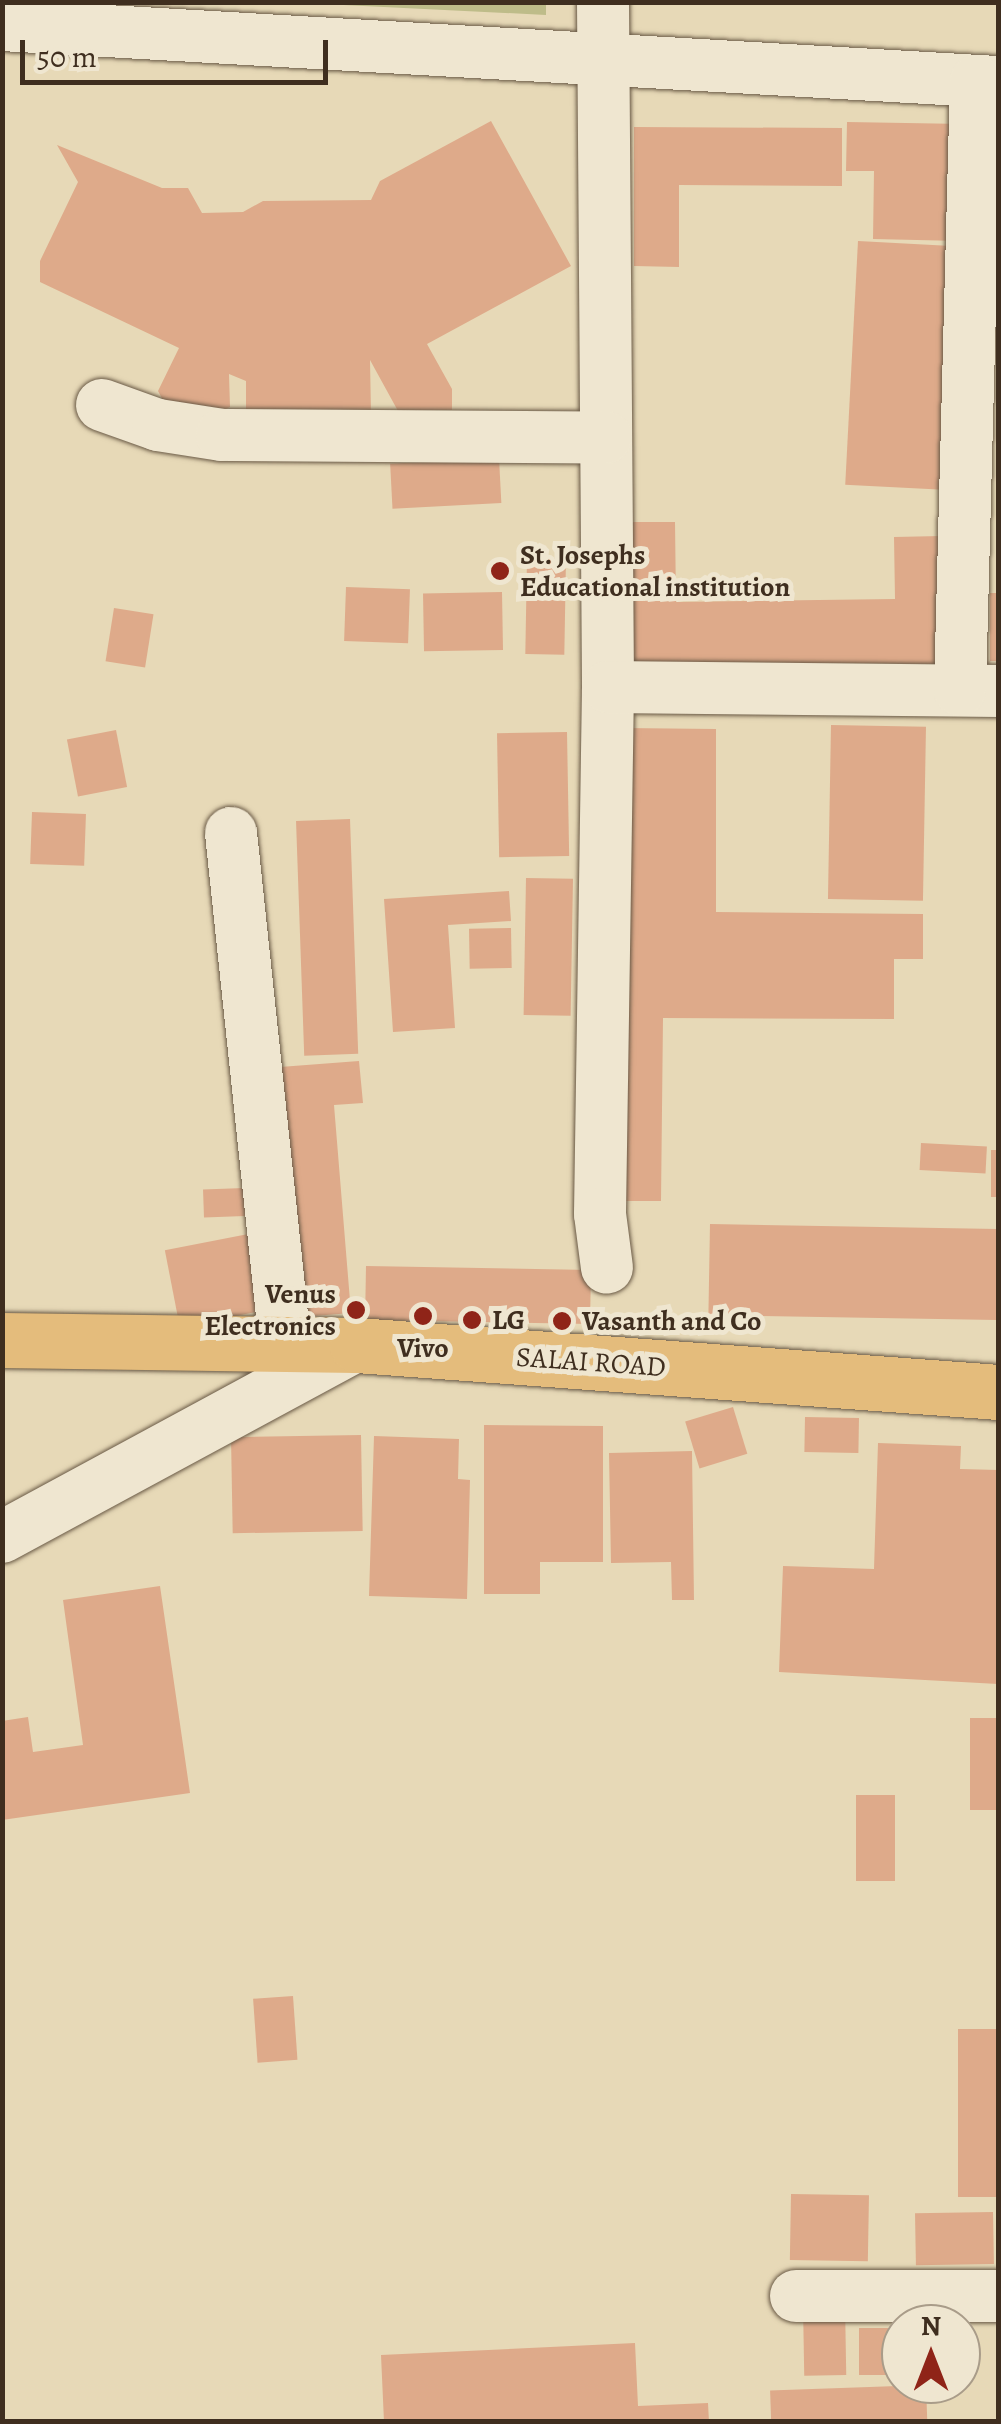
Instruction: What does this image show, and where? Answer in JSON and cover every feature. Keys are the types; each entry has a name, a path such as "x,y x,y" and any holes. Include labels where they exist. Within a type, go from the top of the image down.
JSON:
{"main road":[{"name":"SALAI ROAD","path":"2,1340 356,1344 998,1392"}],"street":[{"path":"602,2 608,687 600,1214 607,1268"},
{"path":"2,24 987,81 979,690 608,687"},
{"path":"102,405 158,425 222,435 606,438"},
{"path":"231,832 285,1343"},
{"path":"2,1537 356,1344"},
{"path":"796,2296 998,2296"}],"shaded area":[{"path":"303,3 546,3 546,15"}],"building":[{"path":"491,121 571,266 427,344 452,389 452,410 398,411 370,360 371,414 246,415 246,381 229,374 230,407 199,423 176,424 158,391 179,348 40,282 40,261 78,182 57,145 162,188 188,188 202,213 243,212 263,201 371,200 380,181"},
{"path":"847,122 964,124 961,241 873,239 874,171 846,171"},
{"path":"634,127 842,128 842,186 679,185 679,267 634,266"},
{"path":"858,241 956,246 943,490 845,485"},
{"path":"499,458 501,503 393,509 390,464"},
{"path":"630,522 675,522 676,602 895,599 894,537 941,536 943,664 632,662"},
{"path":"527,558 566,559 564,655 525,654"},
{"path":"346,587 410,589 408,643 344,641"},
{"path":"502,592 503,650 424,651 423,593"},
{"path":"990,593 998,593 998,661 990,661"},
{"path":"114,608 154,614 145,668 106,661"},
{"path":"831,725 926,727 923,901 828,899"},
{"path":"623,728 716,729 716,912 923,914 923,959 894,959 894,1019 663,1018 661,1201 619,1201"},
{"path":"116,730 127,787 78,796 67,740"},
{"path":"567,732 569,856 499,857 497,733"},
{"path":"32,812 86,814 84,866 30,864"},
{"path":"350,819 358,1054 304,1056 296,821"},
{"path":"526,878 573,879 571,1016 524,1015"},
{"path":"509,891 511,921 448,925 455,1028 393,1032 384,899"},
{"path":"511,928 512,968 470,969 469,929"},
{"path":"359,1061 363,1103 334,1105 351,1313 301,1317 280,1067"},
{"path":"921,1143 987,1146 985,1173 920,1170"},
{"path":"991,1150 998,1150 998,1197 991,1197"},
{"path":"244,1188 245,1216 204,1217 203,1189"},
{"path":"710,1224 998,1229 996,1320 708,1315"},
{"path":"264,1231 279,1308 180,1327 165,1250"},
{"path":"366,1266 591,1270 590,1324 365,1320"},
{"path":"733,1407 747,1454 700,1468 685,1422"},
{"path":"805,1417 859,1418 858,1453 804,1452"},
{"path":"484,1425 603,1426 603,1562 540,1562 540,1594 484,1594"},
{"path":"361,1435 363,1531 233,1533 231,1437"},
{"path":"374,1436 459,1439 458,1479 470,1480 467,1599 369,1596"},
{"path":"878,1443 961,1446 960,1469 998,1470 998,1684 779,1672 783,1566 874,1569"},
{"path":"692,1451 694,1600 672,1600 671,1562 611,1563 609,1453"},
{"path":"160,1586 190,1793 2,1820 2,1721 28,1717 33,1752 83,1745 63,1600"},
{"path":"970,1718 998,1718 998,1810 970,1810"},
{"path":"856,1795 895,1795 895,1881 856,1881"},
{"path":"293,1996 297,2060 258,2063 253,1999"},
{"path":"958,2029 998,2029 998,2197 958,2197"},
{"path":"791,2194 869,2195 868,2261 790,2260"},
{"path":"993,2212 994,2264 916,2265 915,2213"},
{"path":"845,2304 846,2375 804,2376 803,2305"},
{"path":"859,2328 881,2328 881,2375 859,2375"},
{"path":"635,2343 638,2406 708,2403 709,2422 384,2422 381,2355"},
{"path":"881,2387 881,2404 927,2404 927,2422 771,2422 770,2390"}],"place":[{"name":"St. Josephs Educational institution","path":"500,571"},
{"name":"Venus Electronics","path":"356,1310"},
{"name":"Vivo","path":"423,1316"},
{"name":"LG","path":"472,1320"},
{"name":"Vasanth and Co","path":"562,1321"}]}
